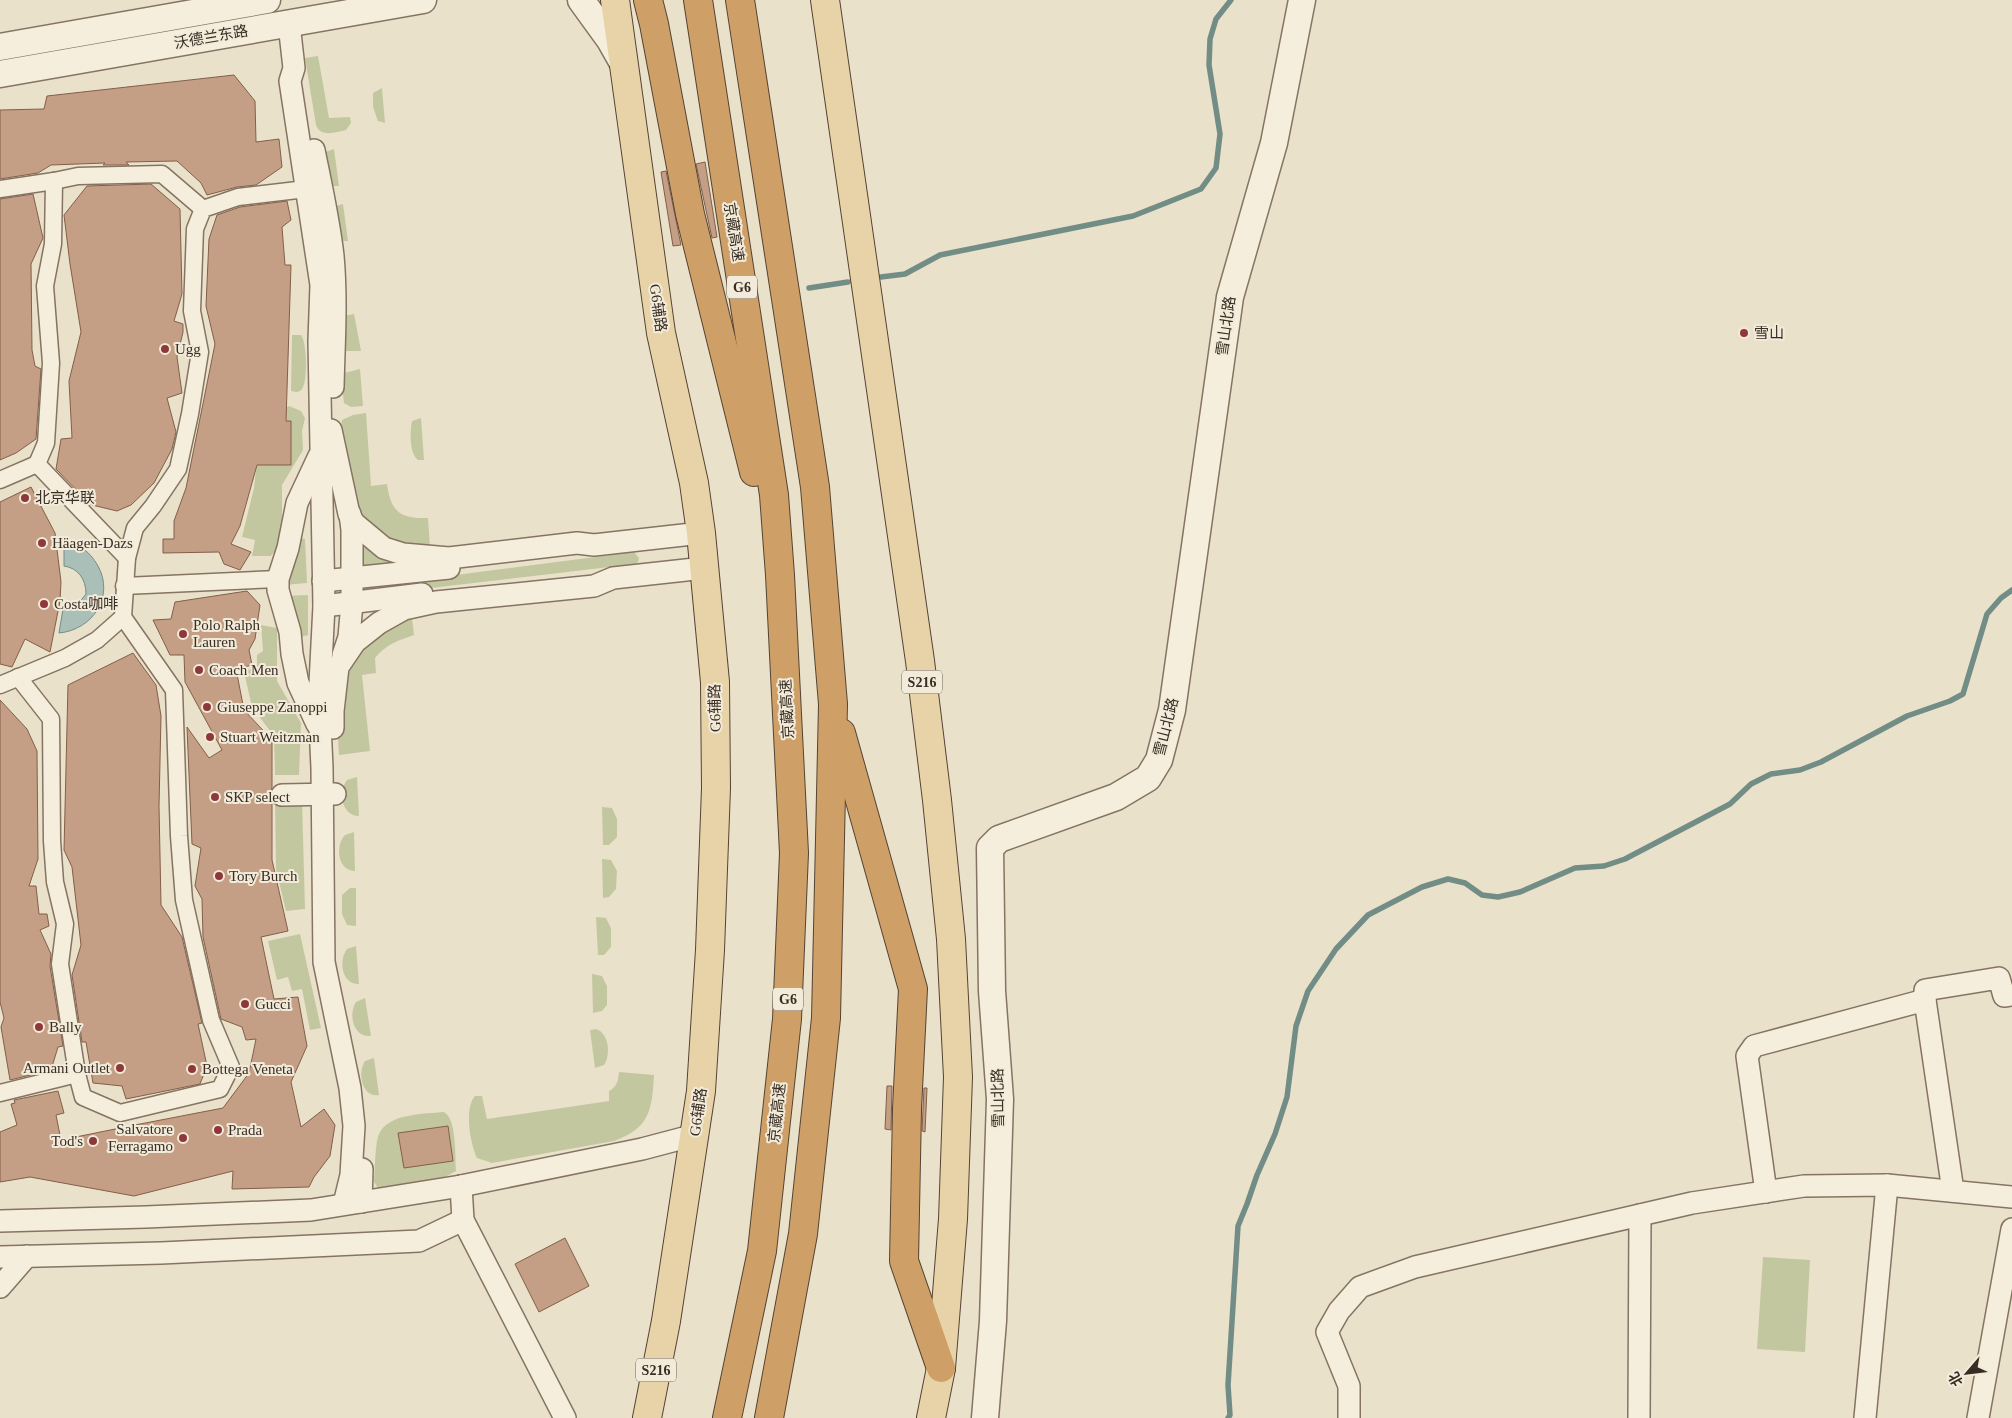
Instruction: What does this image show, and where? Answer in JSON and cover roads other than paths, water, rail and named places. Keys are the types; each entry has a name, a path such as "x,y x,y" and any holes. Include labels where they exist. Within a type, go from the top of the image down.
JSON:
{"highway":[{"path":"648,0 690,214 780,575"},
{"name":"京藏高速","path":"698,0 774,495 780,575 794,853 787,1019 762,1251 727,1418"},
{"path":"740,0 815,487 833,704 826,1018 803,1234 769,1418"},
{"path":"833,704 913,990 907,1109 904,1262 941,1368"}],"main road":[{"name":"G6辅路","path":"614,0 661,333 694,483 701,533 715,682 716,788 710,960 701,1091 666,1322 647,1418"},
{"name":"S216","path":"825,0 920,661 951,939 958,1076 953,1219 941,1368 931,1418"}],"street":[{"name":"沃德兰东路","path":"0,47 268,0"},
{"name":"沃德兰东路","path":"0,74 423,0"},
{"path":"581,0 610,40 623,63"},
{"name":"雪山北路","path":"985,1418 992,1321 1000,1099 992,991 990,848 999,839 1116,797 1148,778 1159,760 1173,701 1230,297 1274,143 1302,0"},
{"path":"289,24 294,68 301,80 307,152 306,189 321,285 319,341 322,581 324,606 319,702 322,768 329,794"},
{"path":"307,152 323,194 333,256 336,306 330,434 352,530 352,603 349,637 338,667 332,711 324,962 350,1088 354,1126 351,1175 352,1203"},
{"path":"0,188 78,176 162,174 203,209"},
{"path":"0,480 37,464 46,443 51,363 45,286 53,244 54,181"},
{"path":"18,677 51,719 52,841 55,882 65,924 60,964 77,1074 83,1097 120,1113 220,1089 231,1067 211,1020 184,900 179,836 174,690 122,617 124,586 127,558 135,528 153,506 178,469 190,414 200,352 192,311 195,229 203,209 238,197 306,189"},
{"path":"321,451 298,503 278,580 278,590 290,632 296,676 305,700 321,732"},
{"path":"37,464 127,558"},
{"path":"349,514 354,523 378,545 404,554 449,558 577,542 594,545 701,533"},
{"path":"322,581 582,552 594,545"},
{"path":"338,667 355,642 379,623 404,609 436,602 594,586 613,578 704,568"},
{"path":"324,606 593,573 613,578"},
{"path":"124,586 278,580"},
{"path":"0,685 65,658 97,640 122,617"},
{"path":"282,795 329,794"},
{"path":"1953,1191 1924,1000 1925,990 1999,978 2004,996 2012,995"},
{"path":"1766,1192 1747,1056 1754,1046 1924,1000"},
{"path":"0,1093 77,1074"},
{"path":"0,1221 146,1218 302,1210 461,1186 642,1149 695,1134"},
{"path":"1865,1418 1887,1185"},
{"path":"1349,1418 1349,1386 1327,1332 1339,1311 1360,1286 1415,1266 1692,1203 1804,1186 1887,1185 2012,1197"},
{"path":"461,1186 463,1220 565,1418"},
{"path":"1639,1418 1640,1215"},
{"path":"0,1257 161,1253 419,1240 463,1220"},
{"path":"1978,1418 2012,1229"},
{"path":"0,1288 28,1256"}],"water":[{"path":"64,544 80,547 90,555 98,566 103,578 104,589 102,600 90,619 71,631 59,633 63,609 77,605 86,594 85,584 80,575 73,569 64,566"}],"waterway":[{"path":"881,277 905,274 940,255 1133,216 1201,189 1216,168 1220,134 1209,65 1210,39 1216,19 1231,0"},
{"path":"809,288 848,282"},
{"path":"1228,1418 1230,1415 1228,1385 1238,1226 1275,1134 1287,1097 1296,1026 1308,991 1336,949 1368,915 1422,887 1448,879 1465,883 1482,895 1498,897 1520,892 1575,868 1604,866 1625,859 1730,804 1751,784 1771,774 1800,770 1821,762 1907,716 1950,701 1963,694 1987,614 2001,598 2012,590"}],"place":[{"name":"雪山","path":"1744,333"},
{"name":"Ugg","path":"165,349"},
{"name":"北京华联","path":"25,498"},
{"name":"Häagen-Dazs","path":"42,543"},
{"name":"Costa咖啡","path":"44,604"},
{"name":"Polo Ralph Lauren","path":"183,634"},
{"name":"Coach Men","path":"199,670"},
{"name":"Giuseppe Zanoppi","path":"207,707"},
{"name":"Stuart Weitzman","path":"210,737"},
{"name":"SKP select","path":"215,797"},
{"name":"Tory Burch","path":"219,876"},
{"name":"Gucci","path":"245,1004"},
{"name":"Bally","path":"39,1027"},
{"name":"Armani Outlet","path":"120,1068"},
{"name":"Bottega Veneta","path":"192,1069"},
{"name":"Prada","path":"218,1130"},
{"name":"Salvatore Ferragamo","path":"183,1138"},
{"name":"Tod's","path":"93,1141"}]}
